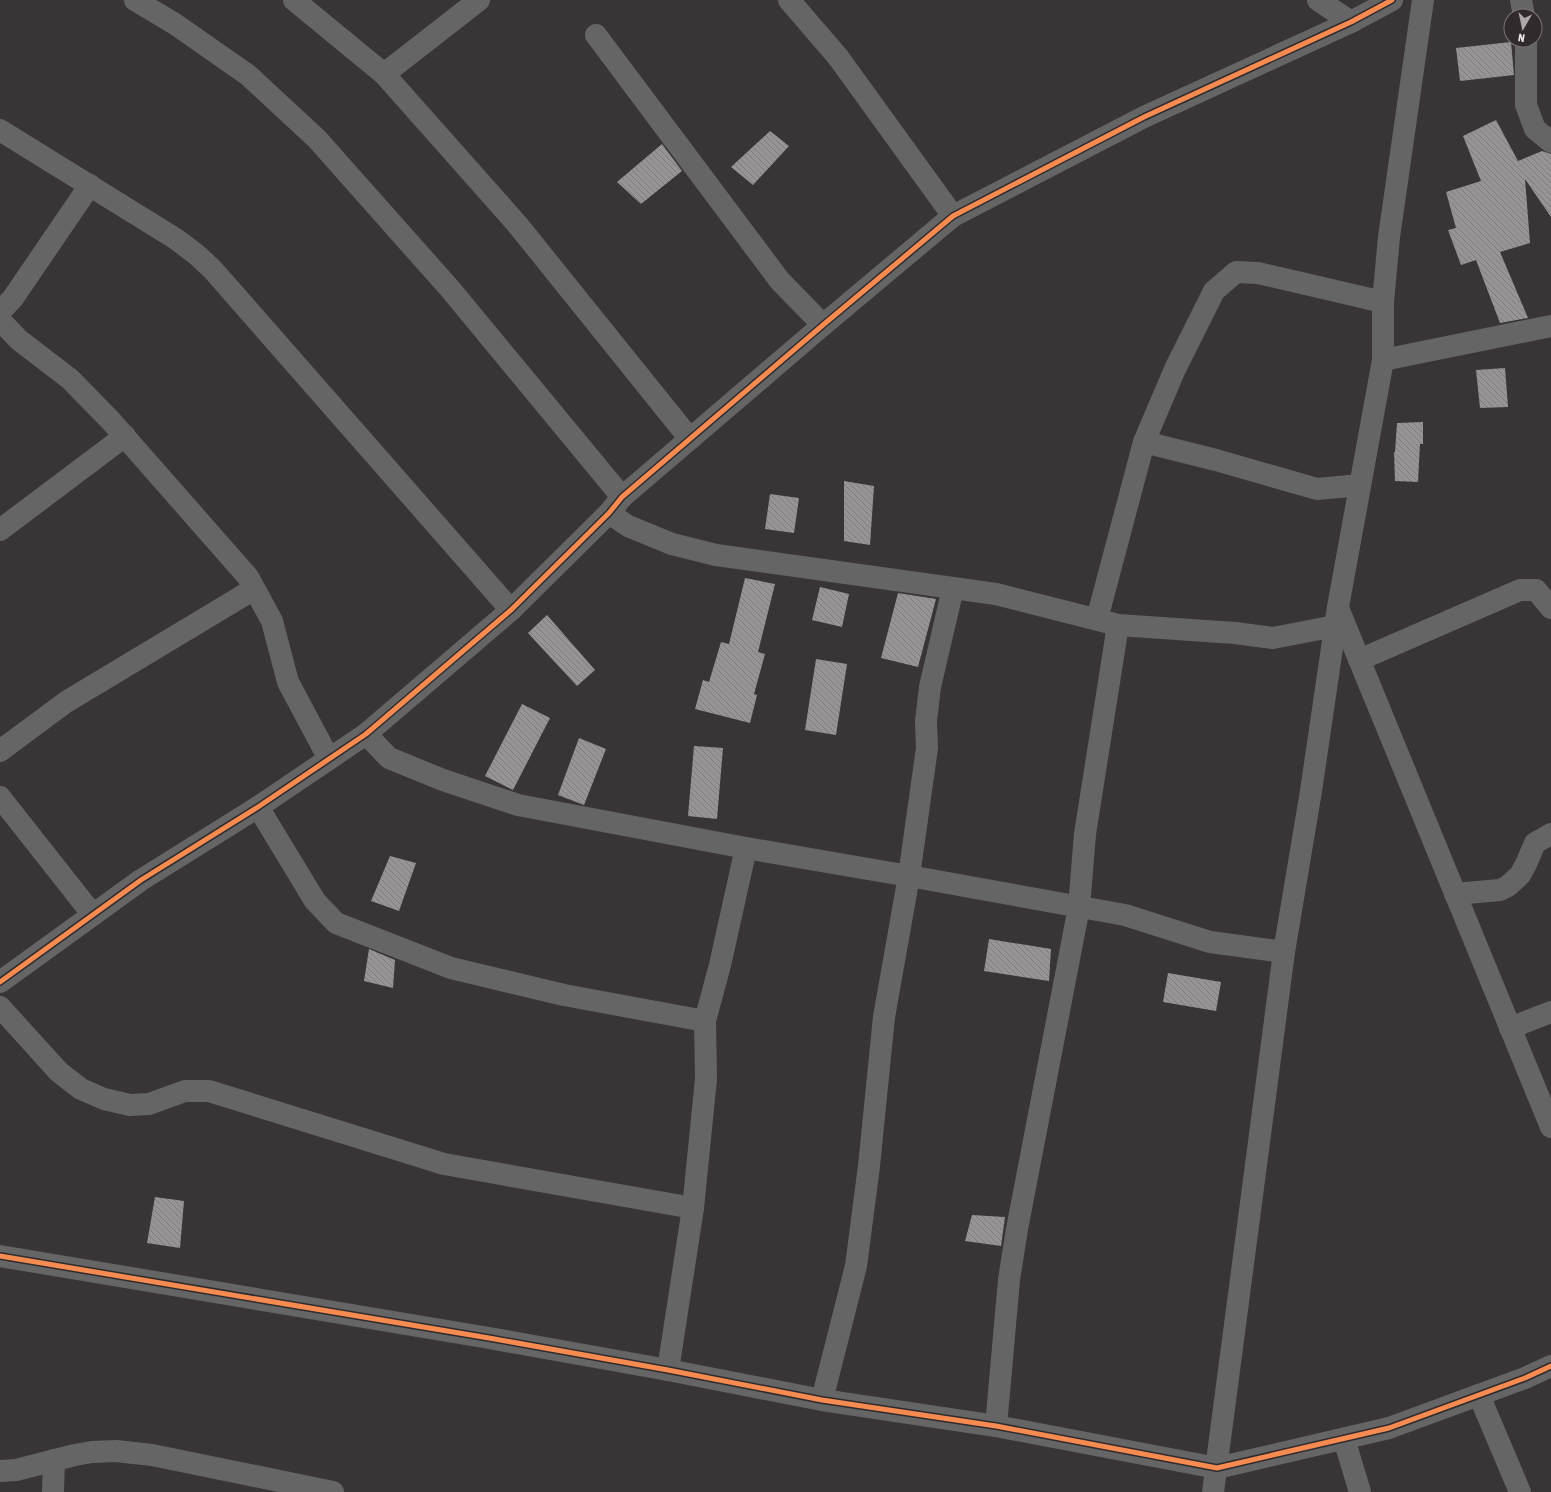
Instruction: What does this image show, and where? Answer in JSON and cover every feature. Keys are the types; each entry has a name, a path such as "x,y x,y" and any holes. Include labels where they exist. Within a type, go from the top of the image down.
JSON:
{"street":[{"path":"135,0 175,24 248,75 317,138 451,290 615,505 628,526 672,544 716,555 996,594 1118,624 1235,633 1273,638 1337,616"},
{"path":"294,0 384,74 517,224 690,440"},
{"path":"384,74 479,0"},
{"path":"789,0 838,57 953,216"},
{"path":"1318,0 1351,22"},
{"path":"1213,1492 1284,952 1311,791 1337,616 1384,360 1383,302 1389,237 1423,0"},
{"path":"0,982 141,880 258,807 366,734 511,610 615,505 823,325 953,216 1144,117 1351,22 1383,2"},
{"path":"596,35 780,281 823,325"},
{"path":"1526,48 1526,105 1535,129 1551,142"},
{"path":"0,130 176,239 197,255 213,270 511,610"},
{"path":"0,312 13,298 90,185"},
{"path":"1097,619 1144,442 1175,369 1214,291 1236,272 1258,273 1383,302"},
{"path":"0,320 18,340 70,379 124,436 248,577 272,621 288,682 329,759"},
{"path":"1384,360 1551,326"},
{"path":"0,530 124,436"},
{"path":"1144,442 1216,460 1317,489 1360,485"},
{"path":"0,751 66,702 254,588"},
{"path":"822,1400 856,1266 869,1166 884,1017 909,876 927,748 926,721 930,687 953,588"},
{"path":"1359,660 1520,590 1536,590 1551,608"},
{"path":"1337,616 1359,660 1551,1127"},
{"path":"996,1426 1009,1280 1017,1229 1080,907 1085,834 1118,624"},
{"path":"366,734 389,758 443,780 518,805 746,848 1125,915 1210,942 1284,952"},
{"path":"0,797 93,915"},
{"path":"258,807 316,901 336,923 451,968 564,995 705,1021"},
{"path":"1455,894 1500,890 1508,886 1520,875 1535,843 1551,834"},
{"path":"668,1370 693,1208 706,1079 705,1021 720,965 746,848"},
{"path":"0,1007 60,1072 81,1089 104,1098 130,1105 149,1104 185,1091 209,1091 444,1164 693,1208"},
{"path":"1510,1028 1551,1012"},
{"path":"0,1256 668,1370 822,1400 996,1426 1217,1468 1389,1428 1479,1395 1551,1366"},
{"path":"1479,1395 1520,1492"},
{"path":"1344,1439 1360,1492"},
{"path":"0,1471 16,1470 92,1452 116,1451 152,1455 332,1492"},
{"path":"53,1492 54,1460"}],"building":[{"path":"1503,43 1503,48 1512,48 1514,75 1460,81 1456,48"},
{"path":"1496,120 1518,161 1542,151 1551,154 1551,217 1525,179 1530,243 1500,252 1528,318 1500,323 1476,260 1461,265 1448,230 1456,228 1446,192 1481,181 1463,136"},
{"path":"770,131 789,146 753,185 731,167"},
{"path":"662,144 682,171 641,204 617,182"},
{"path":"1505,368 1508,407 1480,408 1476,370"},
{"path":"1423,422 1423,444 1420,444 1418,482 1395,481 1394,452 1397,423"},
{"path":"844,481 874,486 870,545 844,541"},
{"path":"770,494 799,498 794,533 765,529"},
{"path":"745,578 775,584 758,652 765,654 754,694 757,695 750,723 695,709 703,680 709,682 721,642 729,644"},
{"path":"820,587 849,594 842,627 812,620"},
{"path":"898,593 936,599 918,667 881,658"},
{"path":"547,615 595,670 577,686 528,633"},
{"path":"816,659 847,664 836,735 805,730"},
{"path":"522,704 550,718 513,790 485,776"},
{"path":"579,738 606,749 584,805 558,795"},
{"path":"694,746 723,748 717,819 688,816"},
{"path":"390,856 416,863 399,911 371,901"},
{"path":"989,939 1051,949 1049,981 984,971"},
{"path":"369,949 395,960 393,988 364,981"},
{"path":"1168,973 1221,982 1216,1011 1163,1002"},
{"path":"155,1197 184,1201 180,1248 147,1243"},
{"path":"972,1215 1005,1217 1001,1246 965,1241"}],"cycle path":[{"path":"0,982 141,880 258,807 366,734 511,610 609,513 622,497 953,216 1144,117 1351,22 1392,0"},
{"path":"0,1256 489,1338 668,1370 822,1400 996,1426 1217,1468 1389,1428 1525,1378 1551,1366"}]}
